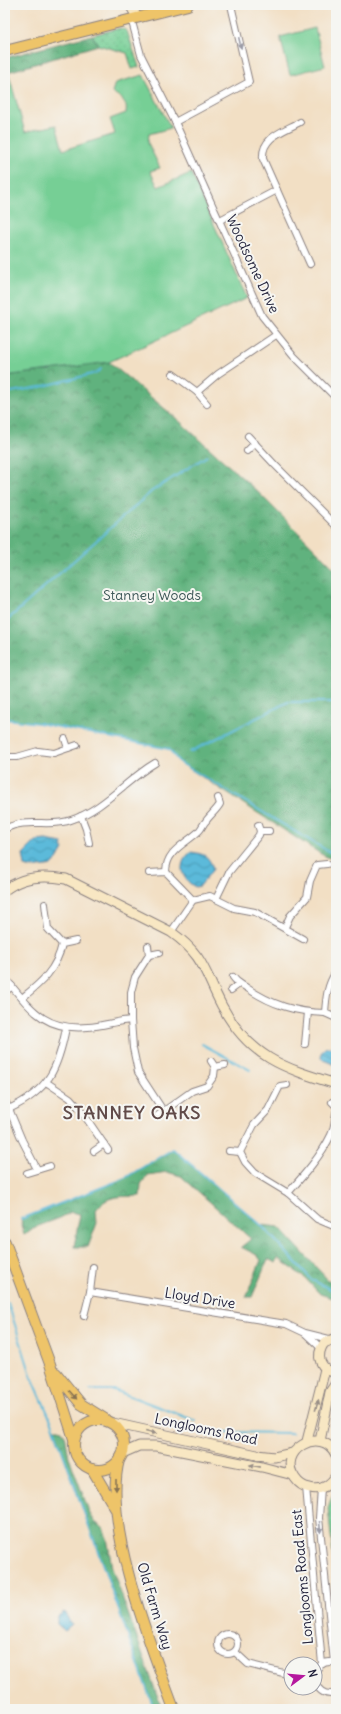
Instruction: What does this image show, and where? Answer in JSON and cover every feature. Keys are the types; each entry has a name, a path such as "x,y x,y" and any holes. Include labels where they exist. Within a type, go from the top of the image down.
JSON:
{"main road":[{"path":"5,51 188,5"},
{"path":"5,1242 50,1364 74,1439"},
{"path":"50,1364 75,1398 88,1409 110,1422 123,1436 121,1457 107,1469 92,1469 83,1465 76,1456 73,1447 74,1439 80,1427 96,1419 110,1422"},
{"name":"Old Farm Way","path":"121,1457 115,1481 116,1510 131,1579 174,1709"},
{"name":"Old Farm Way","path":"92,1469 116,1510"}],"street":[{"path":"130,5 134,18"},
{"path":"175,122 249,82 231,5"},
{"name":"Woodsome Drive","path":"134,18 141,55 175,122 262,316 276,335 310,374 336,398"},
{"path":"300,122 268,139 265,145 263,159 310,264"},
{"path":"220,220 277,190"},
{"path":"197,392 218,374 276,335"},
{"path":"173,374 197,392 207,404"},
{"path":"248,436 336,526"},
{"path":"247,451 255,443"},
{"path":"65,739 68,748"},
{"path":"5,757 17,757 42,751 54,753 77,745"},
{"path":"5,829 32,822 62,823 81,816 122,788 135,775 155,763"},
{"path":"193,900 166,872 166,864 170,855 191,836 198,832 219,801 227,806"},
{"path":"81,816 89,843"},
{"path":"216,899 229,872 254,843 259,828 269,831"},
{"path":"285,927 290,916 307,897 316,862 326,864"},
{"path":"149,873 166,872"},
{"path":"7,885 36,877 50,876 66,879 171,932 183,941 201,961 230,1020 254,1048 276,1063 336,1084"},
{"path":"171,932 193,900 204,897 216,899 234,908 255,912 285,927 303,939"},
{"path":"45,904 48,929 62,944"},
{"path":"62,944 76,941"},
{"path":"22,998 41,983 53,969 60,955 62,944"},
{"path":"148,946 149,955 139,969 134,981 131,999 133,1048 138,1072 164,1112"},
{"path":"149,955 159,953"},
{"path":"325,1013 327,994 331,979 336,972"},
{"path":"233,977 239,984 257,996 278,1006 308,1012 325,1013 336,1018"},
{"path":"5,978 42,1019 66,1028 89,1027 114,1021 131,1020"},
{"path":"231,990 239,984"},
{"path":"5,992 12,986"},
{"path":"305,1044 308,1012"},
{"path":"10,1109 23,1102 46,1082 61,1055 66,1028"},
{"path":"158,1116 192,1091 207,1086 214,1076 215,1067 211,1061"},
{"path":"215,1067 225,1065"},
{"path":"240,1152 254,1125 268,1110 284,1085 275,1080"},
{"path":"46,1082 70,1098 80,1109 108,1150"},
{"path":"5,1101 37,1170"},
{"path":"288,1193 313,1165 332,1134 336,1114"},
{"path":"94,1151 104,1144"},
{"path":"229,1151 240,1152"},
{"path":"240,1152 245,1162 255,1173 288,1193 318,1219 336,1227"},
{"path":"28,1173 50,1166"},
{"path":"84,1316 90,1292 93,1267"},
{"name":"Lloyd Drive","path":"90,1292 286,1324 305,1333 332,1338"},
{"name":"Lloyd Drive","path":"305,1333 321,1348"},
{"path":"307,1441 325,1369 320,1359 321,1348 332,1338"},
{"path":"325,1369 336,1373"},
{"path":"320,1441 330,1392 336,1383"},
{"name":"Longlooms Road","path":"110,1422 257,1455 274,1456 293,1453"},
{"path":"335,1451 320,1441 307,1441 299,1446 293,1453 290,1467 298,1483 306,1487 321,1488 331,1483 336,1476"},
{"name":"Longlooms Road","path":"121,1457 139,1446 156,1446 262,1467 293,1475"},
{"name":"Longlooms Road East","path":"306,1487 321,1656"},
{"name":"Longlooms Road East","path":"321,1488 319,1518 335,1662 323,1664"},
{"path":"235,1652 248,1664 283,1673"},
{"path":"323,1692 327,1694 336,1693"}],"green space":[{"path":"121,28 127,31 139,67 132,69 127,53 98,45 92,35"},
{"path":"315,28 325,66 290,75 280,37"},
{"path":"92,35 98,45 8,72 5,58"},
{"path":"5,61 25,132 56,125 63,150 115,134 110,119 126,113 126,106 123,100 112,92 115,83 143,75 171,128 149,134 148,143 160,168 150,171 158,187 191,173 247,298 109,362 5,376"},
{"name":"Stanney Woods","path":"109,362 177,419 259,493 336,570 336,861 321,854 179,762 169,749 39,723 5,719 5,376"},
{"path":"173,1149 261,1225 279,1227 328,1280 336,1284 336,1299 320,1294 305,1278 278,1258 276,1263 268,1259 252,1297 246,1297 261,1260 255,1254 241,1247 251,1239 181,1176 167,1172 148,1175 141,1184 140,1196 115,1197 100,1205 96,1210 97,1223 88,1247 74,1247 80,1214 71,1212 60,1218 33,1228 24,1235 21,1219 123,1179"},
{"path":"54,1429 60,1429 65,1435 69,1457 90,1514 95,1522 103,1528 107,1538 112,1568 162,1709 154,1709"},
{"path":"336,1491 336,1581 328,1508 332,1496"}],"water":[{"path":"46,840 62,843 63,850 53,865 32,868 25,866 23,854 36,841"},
{"path":"191,852 206,856 213,869 200,886 195,887 186,879 182,870 184,861"},
{"path":"326,1047 336,1048 336,1065 323,1060 321,1057 322,1051"},
{"path":"64,1612 72,1625 65,1631 57,1624 57,1617"}],"waterway":[{"path":"5,393 40,387 96,373 101,369"},
{"path":"5,622 152,491 207,456"},
{"path":"190,752 288,702 336,702"},
{"path":"5,719 39,723 169,749 179,762 336,856"},
{"path":"202,1044 250,1070"},
{"path":"21,1219 123,1179 173,1149 261,1225 312,1280 336,1292"},
{"path":"8,1303 31,1375 53,1425 154,1709"},
{"path":"90,1390 114,1390 196,1421"},
{"path":"225,1432 292,1433"}],"district":[{"name":"STANNEY OAKS","path":"132,1112"}]}
